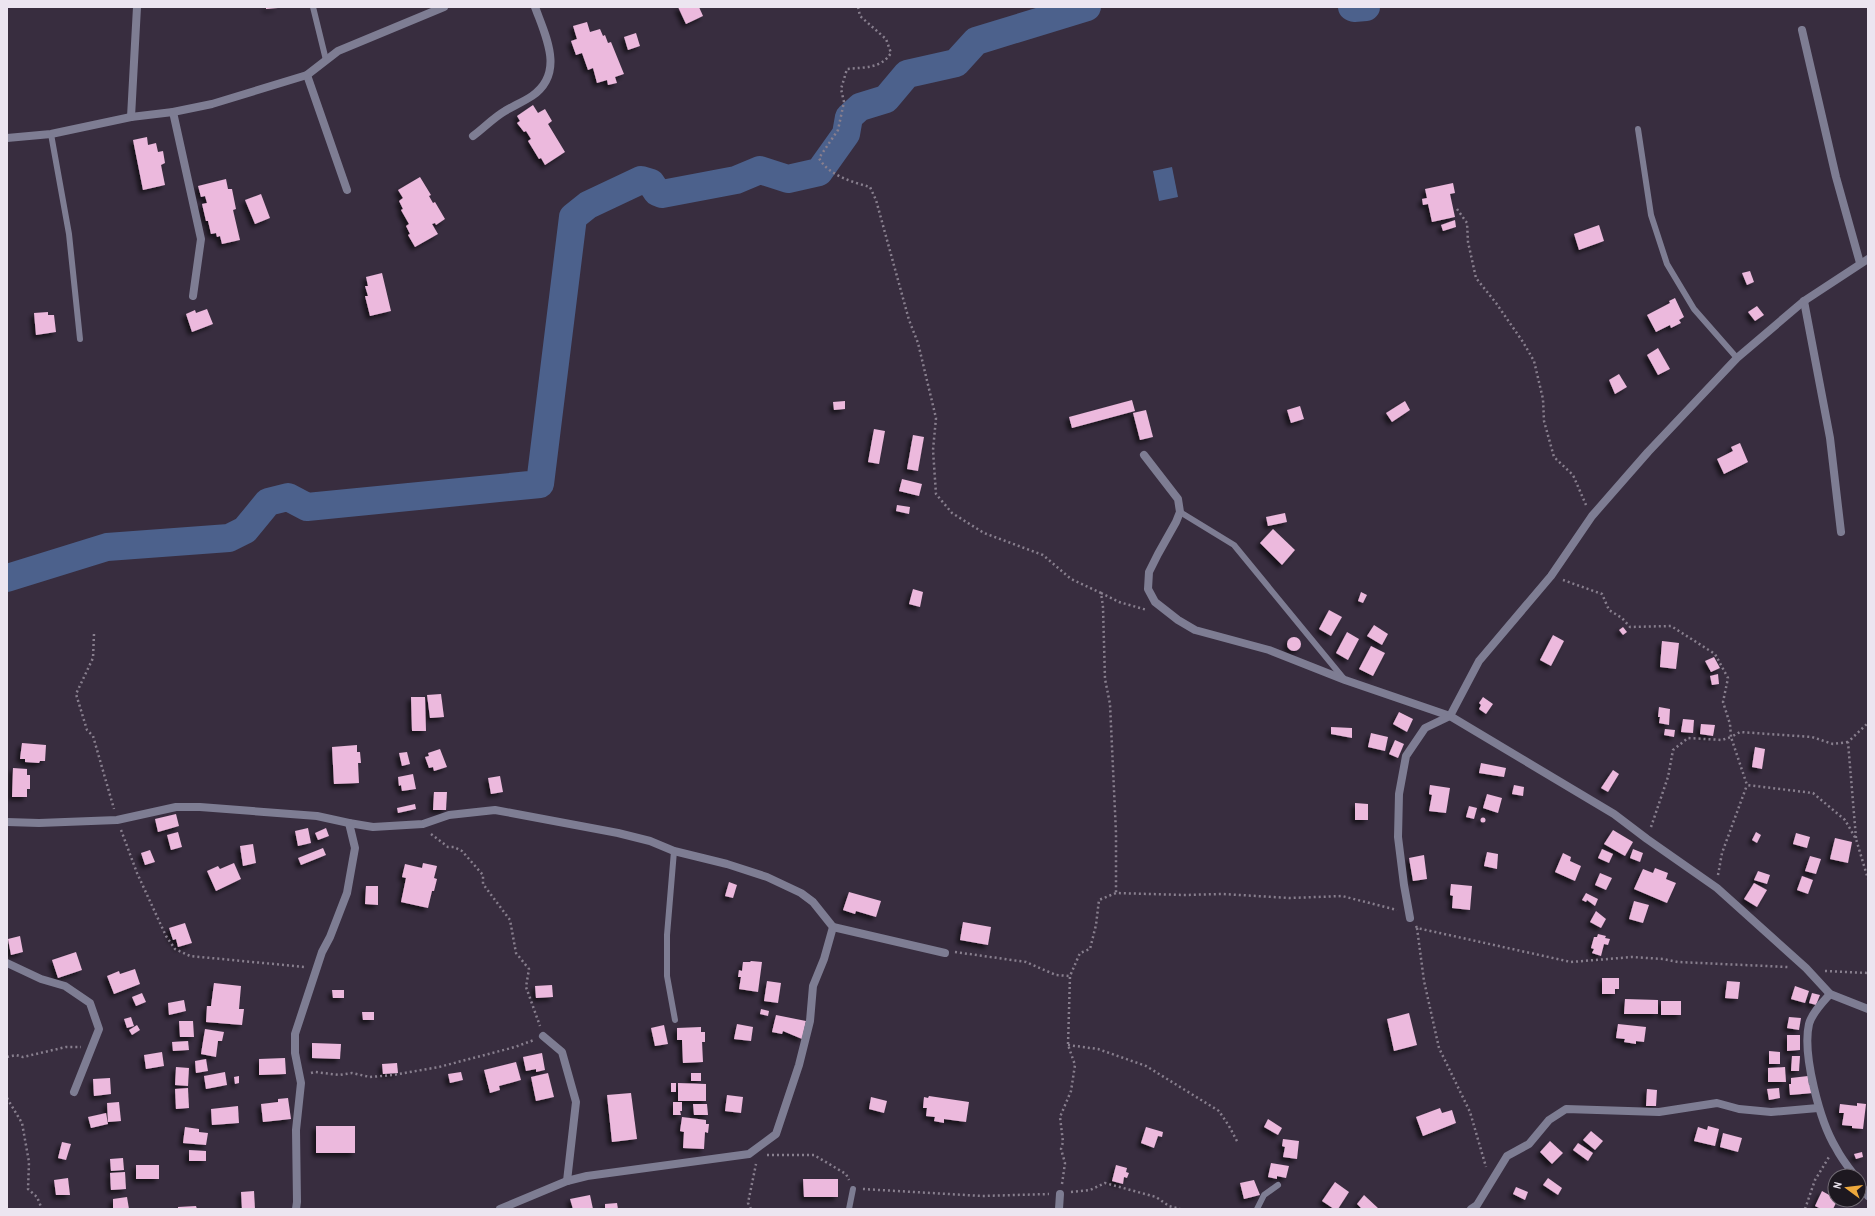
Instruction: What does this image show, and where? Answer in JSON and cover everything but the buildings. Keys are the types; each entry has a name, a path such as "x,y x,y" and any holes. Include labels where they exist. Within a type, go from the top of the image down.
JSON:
{"street":[{"path":"131,116 137,7"},
{"path":"7,138 51,134 131,116 172,112 212,104 307,75 338,51 444,7"},
{"path":"473,136 496,117 532,96 539,90 547,78 551,59 534,7"},
{"path":"1802,30 1836,177 1860,263"},
{"path":"307,75 347,190"},
{"path":"172,112 201,239 193,296"},
{"path":"1410,918 1398,837 1399,794 1406,756 1425,728 1450,716 1479,661 1551,576 1592,516 1648,452 1737,358 1804,301 1868,259"},
{"path":"1804,301 1830,438 1841,532"},
{"path":"1144,455 1178,499 1180,512 1149,572 1148,588 1155,602 1178,620 1195,630 1269,650 1345,680 1393,695 1450,716 1614,814 1646,839 1717,888 1806,968 1830,994 1868,1009"},
{"path":"7,822 39,823 117,820 176,807 200,807 317,816 373,827 423,824 449,815 495,810 618,833 650,841 674,851 727,864 785,885 813,902 833,927 945,953"},
{"path":"296,1209 296,1130 301,1083 295,1053 295,1034 316,968 347,893 355,848 348,823"},
{"path":"500,1209 568,1181 587,1176 749,1154 776,1134 799,1064 810,1021 812,986 824,959 833,927"},
{"path":"7,963 41,979 65,986 90,1003 99,1029 90,1047 74,1092"},
{"path":"1830,994 1814,1014 1809,1025 1808,1050 1818,1108 1835,1147 1849,1168"},
{"path":"543,1036 562,1052 576,1102 568,1181"},
{"path":"1471,1209 1477,1205 1490,1181 1507,1156 1529,1144 1549,1120 1566,1109 1659,1112 1717,1103 1739,1108 1771,1112 1818,1108"},
{"path":"1059,1209 1060,1194"}],"lane":[{"path":"312,7 326,60"},
{"path":"1638,129 1651,215 1667,264 1694,309 1737,358"},
{"path":"51,134 69,234 80,339"},
{"path":"1180,512 1234,545 1345,680"},
{"path":"674,851 667,935 667,976 675,1020"},
{"path":"1257,1209 1264,1195 1278,1185"},
{"path":"849,1209 853,1188"}],"path":[{"path":"858,7 860,16 886,39 891,53 886,61 876,66 847,70 840,89 844,102 838,130 819,158 824,167 852,182 870,188 876,200 909,320 918,343 936,418 933,450 936,494 952,513 984,533 1043,555 1071,579 1084,586 1119,602 1148,611"},
{"path":"1457,209 1467,223 1468,242 1476,278 1496,303 1523,342 1534,361 1543,399 1544,421 1554,457 1573,475 1592,516"},
{"path":"1551,576 1602,594 1609,610 1622,618 1630,627 1671,626 1715,654 1728,678 1723,702 1730,724 1731,737 1747,785 1722,852 1717,888"},
{"path":"1101,593 1104,607 1105,679 1110,712 1116,833 1116,893"},
{"path":"94,634 93,658 76,694 87,730 93,736 117,820 137,873 166,936 175,949 190,956 316,968"},
{"path":"1646,839 1668,777 1673,750 1688,738 1722,740 1740,732 1812,737 1833,744 1848,742 1868,723"},
{"path":"1848,742 1856,839 1868,880"},
{"path":"1747,785 1813,793 1845,820 1856,839"},
{"path":"301,1083 307,1074 315,1072 339,1075 352,1073 370,1077 393,1076 439,1067 515,1047 543,1036 526,987 529,969 516,953 510,920 483,884 483,875 462,851 454,847 448,847 429,833 423,824"},
{"path":"1060,1194 1065,1163 1061,1149 1063,1142 1060,1118 1071,1091 1075,1065 1068,1045 1070,976 1080,953 1090,949 1096,925 1099,900 1116,893 1184,895 1223,894 1290,898 1342,896 1397,910 1410,918 1417,928 1424,981 1439,1048 1470,1112 1490,1181"},
{"path":"1417,928 1571,962 1632,957 1663,959 1678,962 1806,968 1868,973"},
{"path":"945,953 958,952 1026,962 1056,975 1070,976"},
{"path":"1068,1045 1098,1049 1146,1066 1219,1111 1238,1143"},
{"path":"7,1057 16,1055 23,1057 66,1047 90,1047"},
{"path":"7,1098 22,1123 29,1162 28,1189 37,1197 42,1209"},
{"path":"1805,1209 1815,1180 1835,1147"},
{"path":"749,1154 814,1155 846,1174 853,1188 982,1196 1060,1194 1090,1190 1105,1183 1156,1197 1169,1206 1180,1209"},
{"path":"749,1154 756,1160 748,1203 751,1209"}],"water":[{"path":"1172,167 1178,197 1159,201 1153,171"}],"waterway":[{"path":"7,578 107,547 229,538 245,530 268,502 288,497 307,507 540,484 573,217 588,205 641,180 651,183 657,192 662,194 736,180 760,170 788,179 819,172 846,134 849,117 860,107 886,99 907,74 956,63 976,41 1087,7"},
{"path":"1352,7 1366,7"}]}
